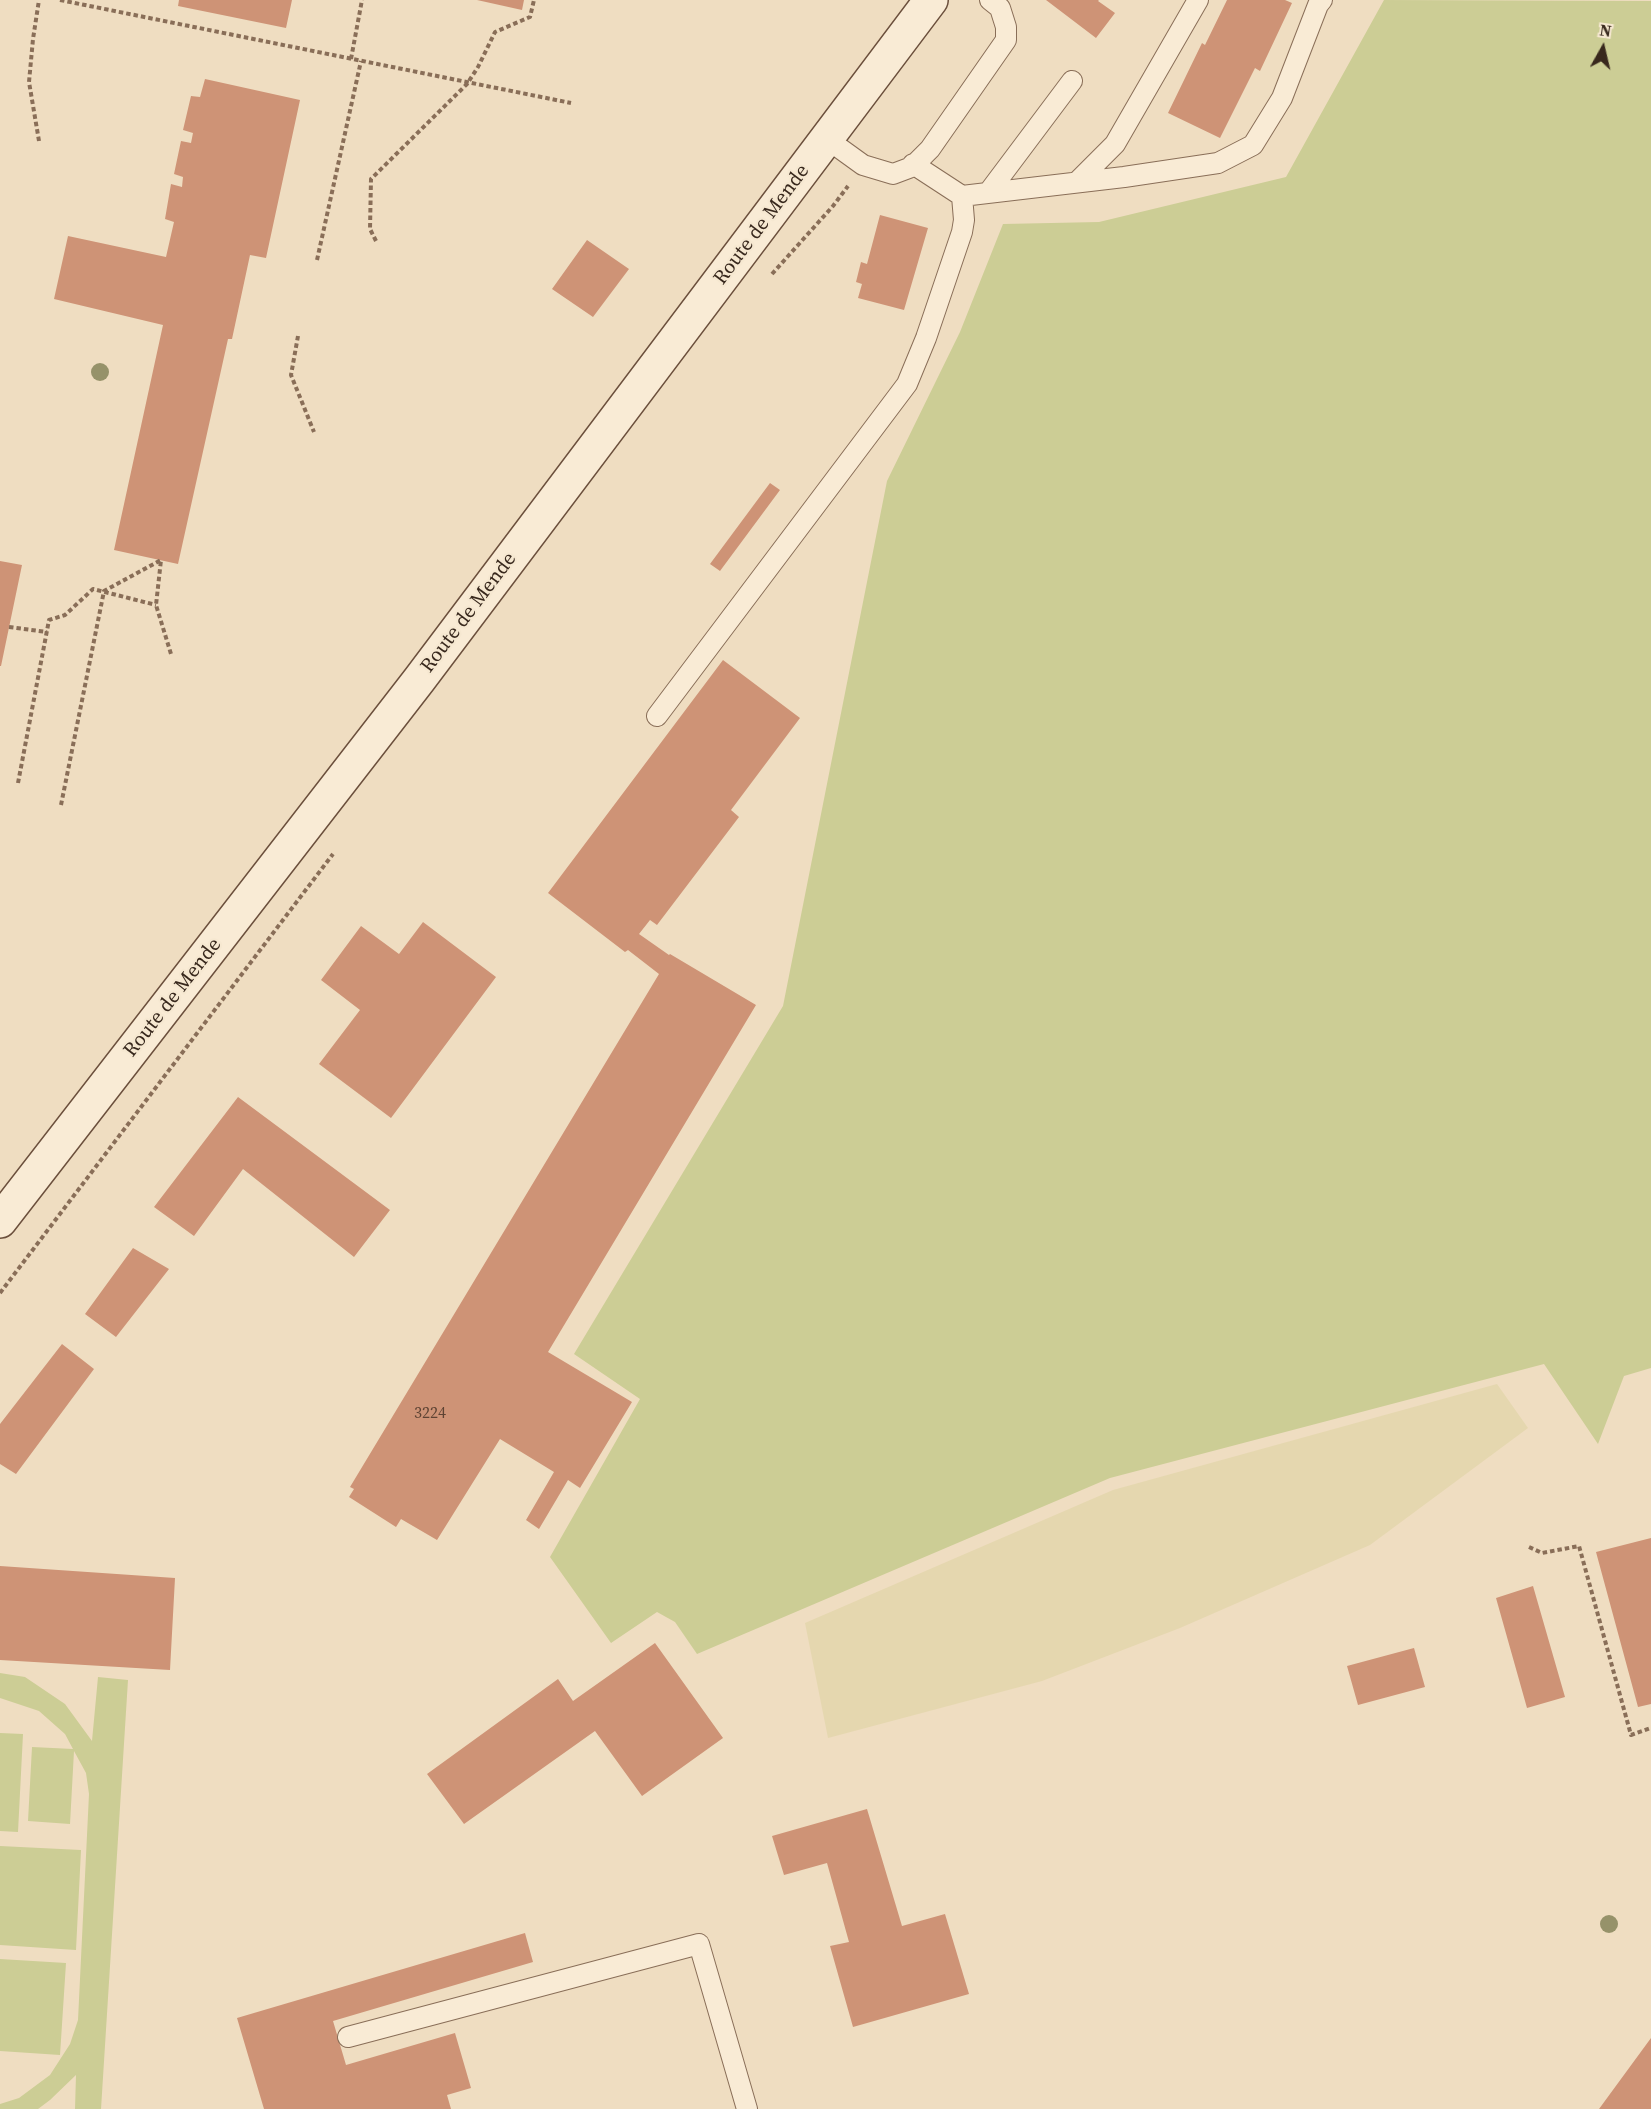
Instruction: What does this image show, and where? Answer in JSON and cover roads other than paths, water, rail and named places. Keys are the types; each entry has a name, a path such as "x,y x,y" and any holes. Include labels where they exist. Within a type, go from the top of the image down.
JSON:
{"main road":[{"name":"Route de Mende","path":"0,1221 419,680 931,0"}],"lane":[{"path":"827,139 863,165 893,174 909,168 930,149 1006,40 1006,27 1000,8 990,0"},
{"path":"1077,182 1115,144 1198,0"},
{"path":"913,164 962,196 1218,163 1253,145 1282,98 1318,5 1322,0"},
{"path":"988,193 1072,81"},
{"path":"657,716 907,384 926,338 962,232 964,220 962,196"},
{"path":"348,2037 699,1944 747,2109"}]}
